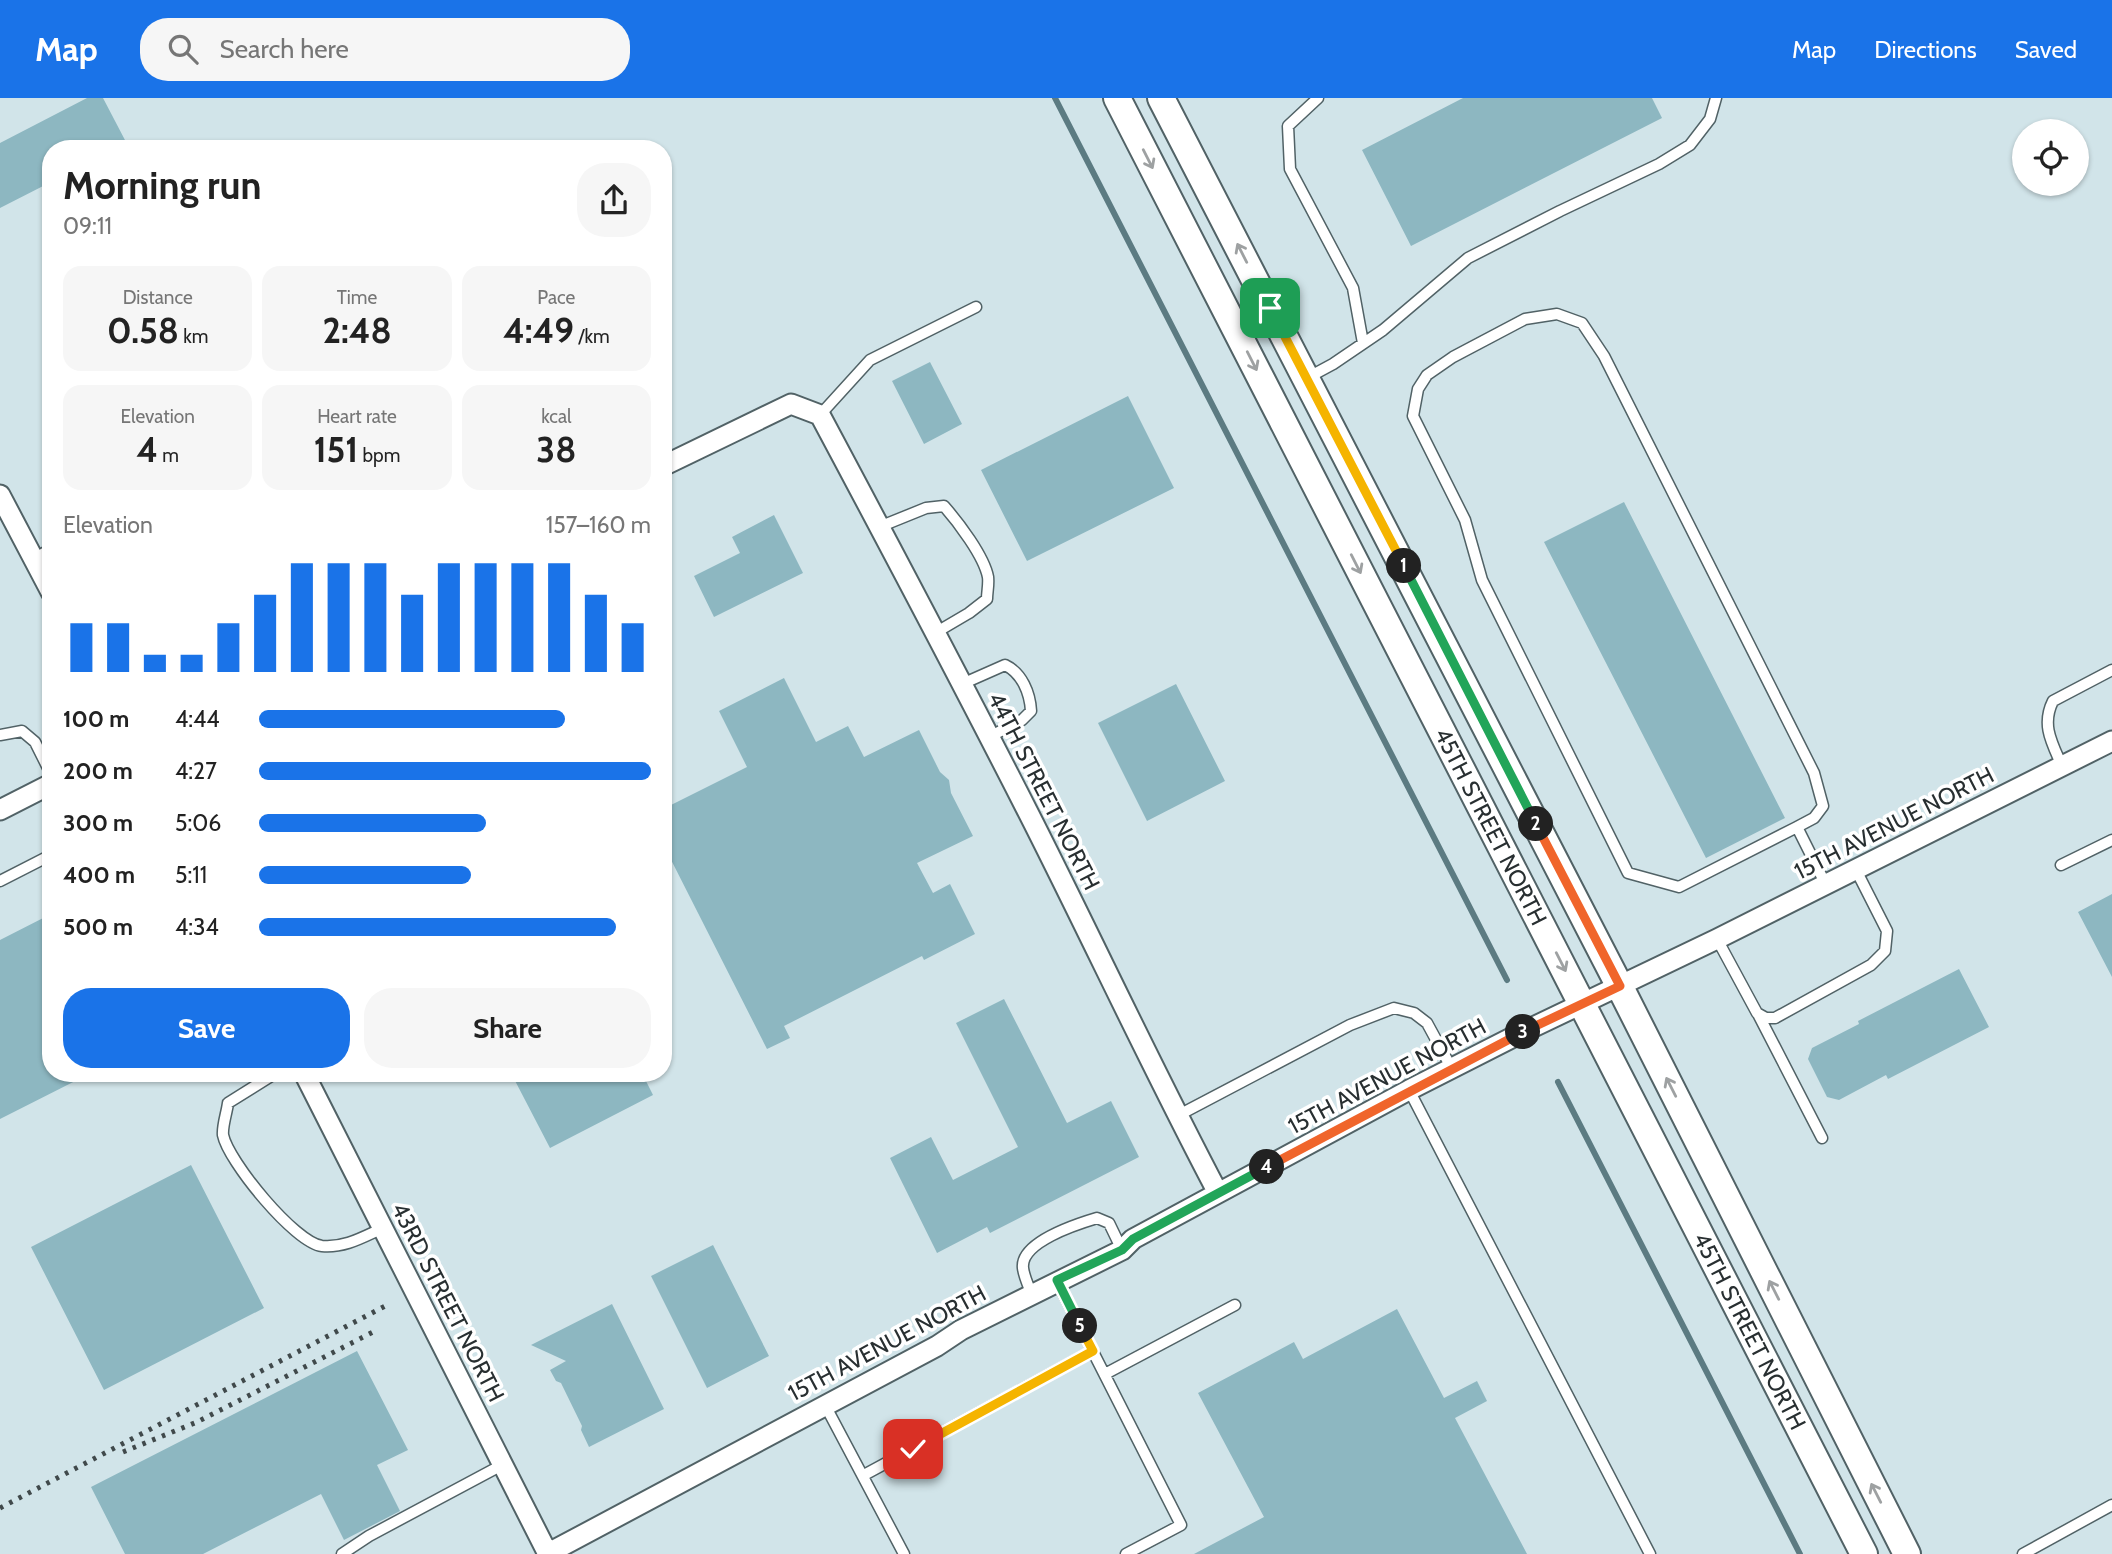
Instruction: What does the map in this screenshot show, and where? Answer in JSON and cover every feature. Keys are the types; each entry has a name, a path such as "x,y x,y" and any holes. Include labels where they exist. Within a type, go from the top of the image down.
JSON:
{"main road":[{"name":"45TH STREET NORTH","path":"1117,98 1864,1554"},
{"name":"45TH STREET NORTH","path":"1161,98 1620,986 1907,1554"}],"street":[{"path":"672,462 791,404 820,415"},
{"name":"44TH STREET NORTH","path":"820,415 989,737 1218,1194"},
{"path":"0,495 42,576"},
{"name":"15TH AVENUE NORTH","path":"548,1554 937,1346 961,1330 1122,1250 1133,1239 1409,1090 1826,885 2112,740"},
{"path":"0,810 42,789"},
{"name":"43RD STREET NORTH","path":"309,1082 548,1554"}],"lane":[{"path":"1318,98 1288,127 1290,169 1353,288 1363,343"},
{"path":"1307,378 1383,330 1468,258 1659,164 1690,145 1710,119 1716,98"},
{"path":"820,415 870,360 976,307"},
{"path":"1557,314 1581,323 1604,356 1814,773 1823,806 1814,818 1797,827 1679,887 1628,873 1482,580 1465,520 1413,416 1418,389 1427,375 1453,357 1525,319 1557,314"},
{"path":"879,527 926,508 944,506 961,524 977,554 988,576 987,599 934,633"},
{"path":"33,559 42,554"},
{"path":"961,685 1005,665 1016,670 1030,699 1031,711 1022,720 989,737"},
{"path":"2062,766 2048,733 2046,721 2053,701 2112,670"},
{"path":"0,735 22,731 35,742 42,756"},
{"path":"1797,827 1826,885"},
{"path":"2061,865 2112,840"},
{"path":"0,881 42,860"},
{"path":"1757,1013 1766,1018 1775,1018 1871,965 1885,951 1887,931 1856,870"},
{"path":"1717,939 1822,1138"},
{"path":"1177,1116 1350,1025 1394,1008 1414,1013 1427,1024 1452,1069"},
{"path":"262,1082 228,1103 223,1134 245,1174 281,1219 319,1246 351,1244 383,1227"},
{"path":"1409,1090 1650,1554"},
{"path":"1032,1295 1023,1267 1025,1257 1031,1249 1046,1239 1097,1218 1109,1223 1122,1250"},
{"path":"1057,1280 1181,1525 1126,1554"},
{"path":"1105,1374 1235,1305"},
{"path":"863,1475 1093,1351"},
{"path":"824,1405 904,1554"},
{"path":"342,1554 369,1536 502,1465"},
{"path":"2023,1554 2112,1504"}],"building":[{"path":"87,98 103,98 125,140 42,140 42,187 0,208 0,143"},
{"path":"1463,98 1652,98 1662,118 1411,246 1362,150"},
{"path":"930,362 962,424 924,444 892,381"},
{"path":"1128,396 1174,488 1027,561 981,470"},
{"path":"1624,502 1785,818 1706,858 1544,542"},
{"path":"774,515 803,573 714,617 694,576 740,553 732,537"},
{"path":"784,678 816,742 848,726 864,757 919,730 940,772 949,780 951,793 973,836 917,863 933,893 950,884 975,934 924,960 922,956 784,1026 790,1038 767,1049 672,862 672,804 747,767 719,711"},
{"path":"1176,684 1225,781 1147,821 1098,723"},
{"path":"2112,894 2112,977 2078,912"},
{"path":"42,919 42,1082 73,1082 0,1119 0,940"},
{"path":"1959,969 1989,1027 1888,1079 1886,1075 1839,1100 1827,1097 1808,1059 1812,1048"},
{"path":"1004,999 1067,1123 1111,1101 1139,1157 990,1233 987,1227 937,1253 890,1158 931,1137 953,1180 1018,1147 956,1023"},
{"path":"516,1082 646,1082 653,1095 550,1148"},
{"path":"191,1165 264,1308 104,1390 31,1247"},
{"path":"713,1245 769,1356 707,1388 651,1276"},
{"path":"612,1304 664,1409 589,1447 561,1383 556,1381 550,1370 566,1361 531,1345"},
{"path":"1397,1309 1444,1398 1477,1381 1487,1401 1455,1418 1527,1554 1194,1554 1264,1517 1198,1393 1294,1342 1303,1359"},
{"path":"357,1351 408,1450 377,1465 400,1511 344,1540 321,1494 203,1554 125,1554 91,1487"}],"waterway":[{"path":"1055,98 1507,980"},
{"path":"1558,1082 1800,1554"}],"railway":[{"path":"0,1508 389,1304"},
{"path":"123,1452 197,1422 377,1330"}],"route":[{"path":"913,1449 1093,1351 1057,1280 1122,1250 1133,1239 1409,1090 1620,986 1270,308"}]}
